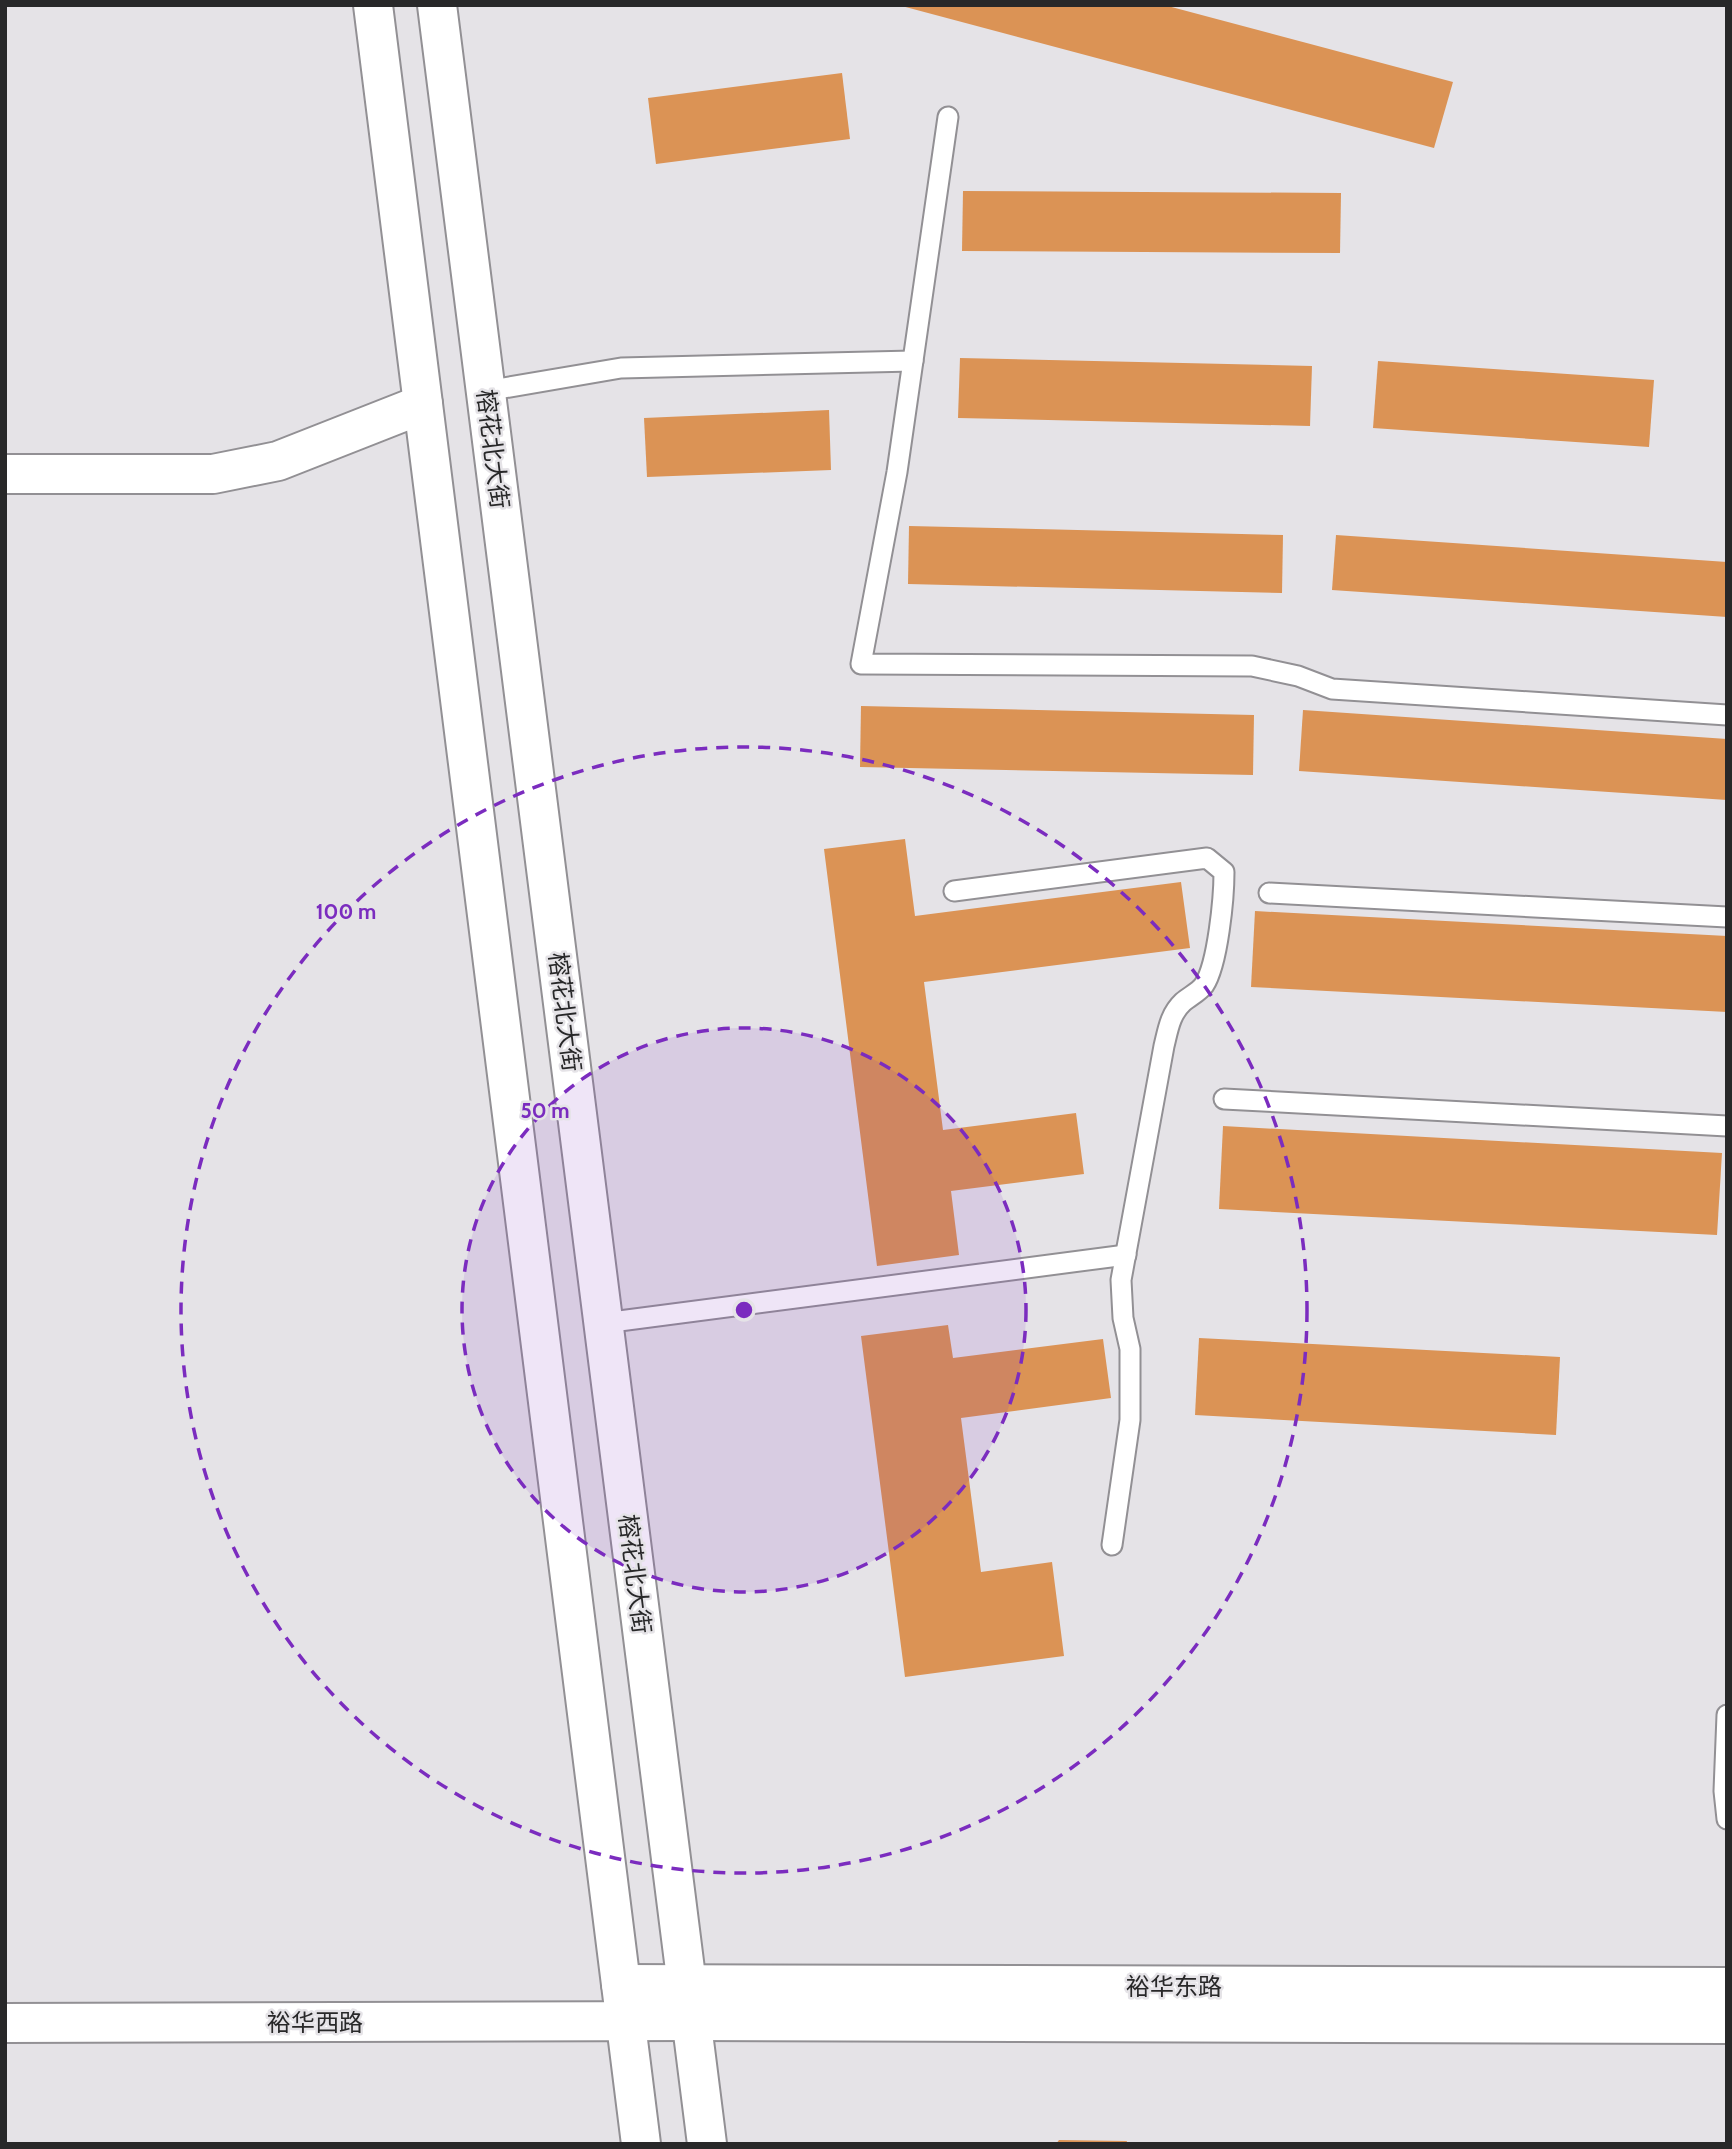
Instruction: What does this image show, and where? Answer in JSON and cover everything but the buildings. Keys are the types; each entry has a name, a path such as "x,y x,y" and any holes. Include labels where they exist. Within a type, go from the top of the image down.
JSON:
{"main road":[{"path":"373,5 640,2144"},
{"name":"榕花北大街","path":"437,5 707,2144"},
{"path":"5,474 213,474 236,471 278,461 423,404"},
{"name":"裕华东路","path":"621,1984 689,2003 1727,2024"},
{"name":"裕华东路","path":"625,2021 689,2003 1727,1987"},
{"name":"裕华西路","path":"5,2023 625,2021"}],"lane":[{"path":"948,117 897,472 861,664 1252,666 1298,676 1332,689 1727,715"},
{"path":"486,391 621,368 912,361"},
{"path":"954,891 1207,859 1224,872 1224,892 1211,972 1203,987 1182,1002 1171,1017 1166,1036 1121,1280 1123,1318 1130,1349 1130,1420 1112,1545"},
{"path":"1269,893 1727,917"},
{"path":"1224,1099 1727,1126"},
{"path":"604,1322 1126,1255"},
{"path":"1727,1716 1724,1791 1727,1819"}]}
